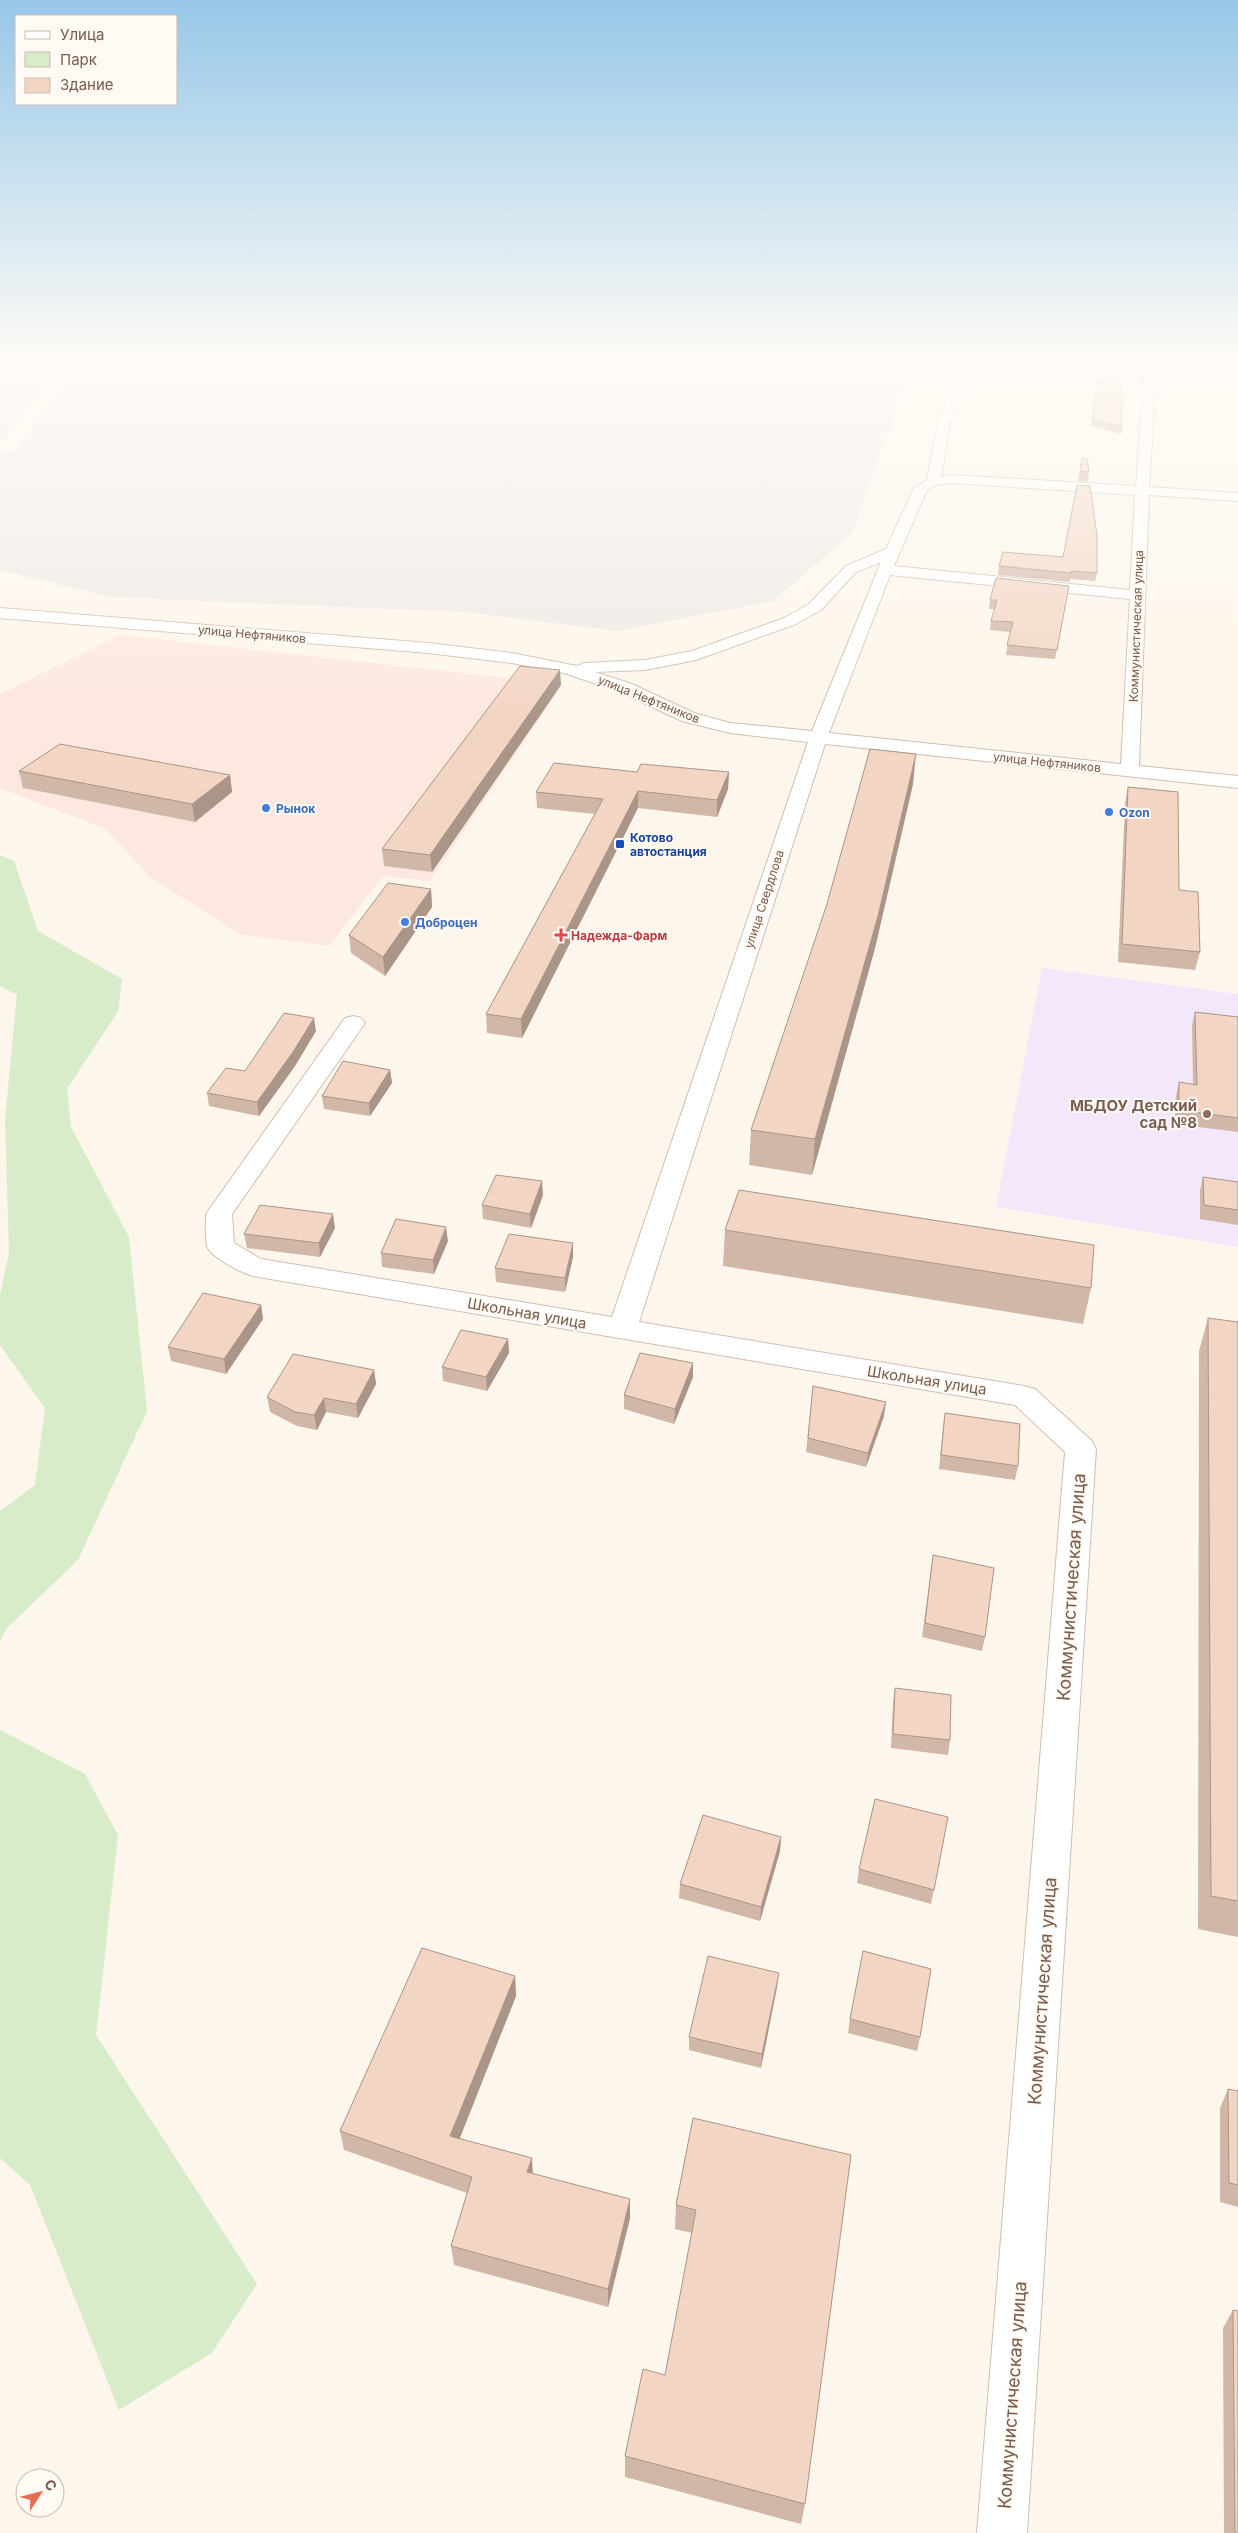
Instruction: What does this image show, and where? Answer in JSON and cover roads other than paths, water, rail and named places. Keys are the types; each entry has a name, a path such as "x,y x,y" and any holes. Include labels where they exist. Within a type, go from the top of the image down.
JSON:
{"street":[{"path":"933,482 944,480"},
{"path":"973,480 1238,497"},
{"name":"Коммунистическая улица","path":"1130,770 1143,480"},
{"name":"улица Свердлова","path":"622,1329 818,738 888,561 921,488 933,482"},
{"path":"568,668 645,665 696,654 790,621 815,606 851,569 888,561 1138,595"},
{"name":"улица Нефтяников","path":"0,612 428,648 512,658 568,668 626,688 688,717 730,728 1238,782"},
{"name":"Школьная улица","path":"353,1023 219,1214 221,1246 253,1267 1024,1396 1081,1449"},
{"name":"Коммунистическая улица","path":"1002,2533 1081,1449"}],"place":[{"name":"Рынок","path":"266,808"},
{"name":"Ozon","path":"1109,812"},
{"name":"Котово автостанция","path":"620,844"},
{"name":"Доброцен","path":"405,922"},
{"name":"Надежда-Фарм","path":"561,935"},
{"name":"МБДОУ Детский сад №8","path":"1207,1114"}]}
